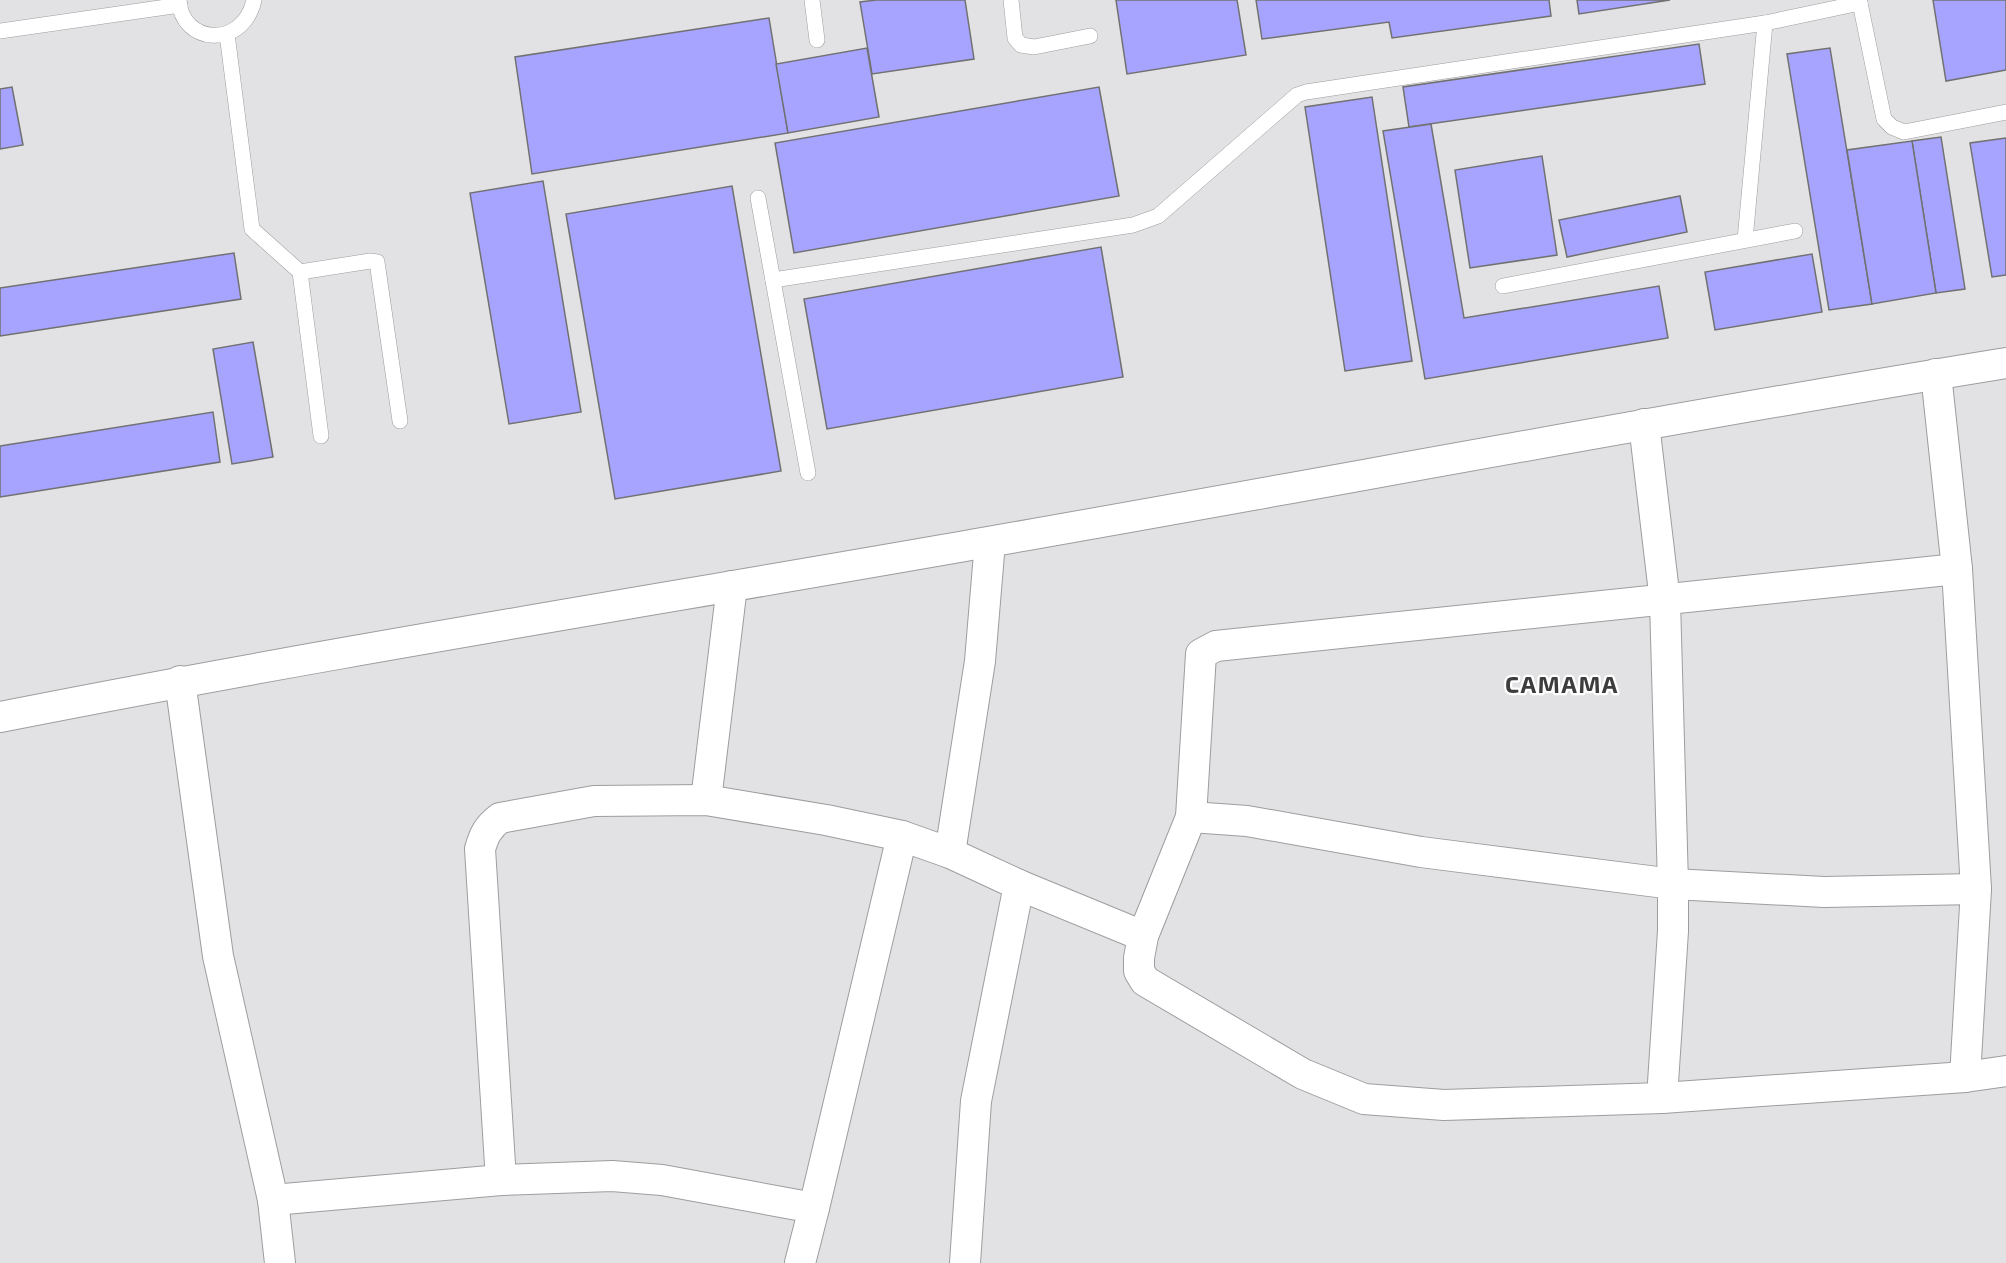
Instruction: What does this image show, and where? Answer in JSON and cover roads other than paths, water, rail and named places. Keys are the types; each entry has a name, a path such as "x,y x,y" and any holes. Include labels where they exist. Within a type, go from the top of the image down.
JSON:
{"street":[{"path":"0,717 180,681 990,542 1644,424 2006,363"},
{"path":"1936,374 1958,569 1976,889 1965,1077"},
{"path":"1644,424 1665,601 1673,884 1662,1098"},
{"path":"951,853 980,661 990,542"},
{"path":"1958,569 1216,646 1201,654 1191,817 1143,936 1139,971 1146,981 1303,1074 1364,1099 1444,1105 1662,1098 1965,1077 2006,1071"},
{"path":"706,800 732,586"},
{"path":"180,681 218,956 273,1200 280,1263"},
{"path":"501,1180 480,849 489,825 500,818 594,801 706,800 826,820 902,836 951,853 1019,885 1143,936"},
{"path":"1191,817 1247,821 1421,852 1673,884 1824,892 1976,889"},
{"path":"800,1263 902,836"},
{"path":"965,1263 976,1101 1019,885"},
{"path":"273,1200 501,1180 612,1176 662,1180 814,1208"}],"lane":[{"path":"0,31 179,3 184,17 193,27 203,33 226,34 237,29 246,21 252,11 254,0"},
{"path":"812,0 818,40"},
{"path":"1011,0 1015,38 1021,45 1034,47 1090,36"},
{"path":"773,280 1133,225 1158,216 1297,95 1306,92 1765,23 1859,2 1884,119 1892,127 1904,132 2006,112"},
{"path":"1744,240 1765,23"},
{"path":"226,34 252,229 300,273 321,436"},
{"path":"758,198 808,473"},
{"path":"1503,286 1795,231"},
{"path":"300,273 369,261 377,262 400,421"}],"district":[{"name":"CAMAMA","path":"1562,683"}]}
